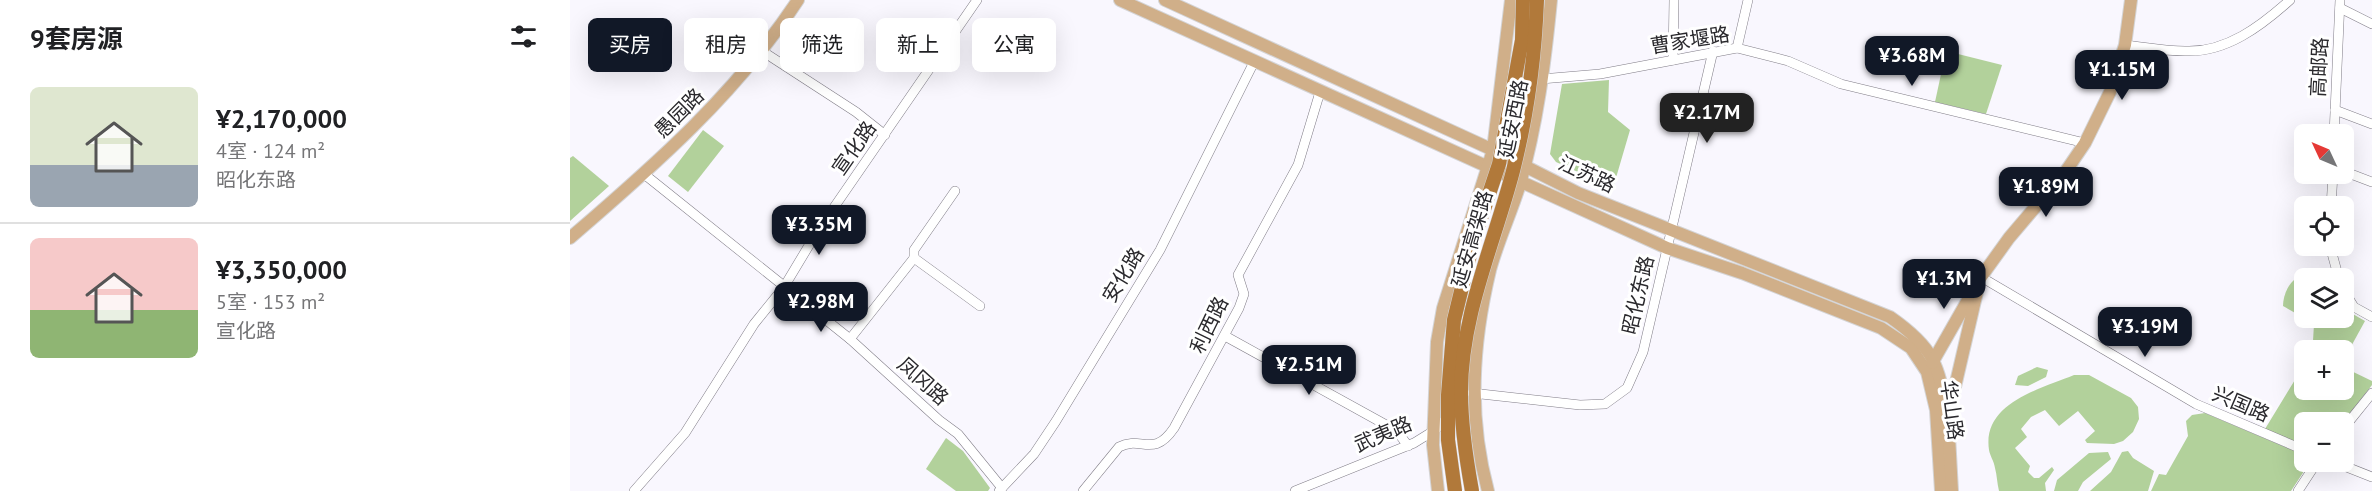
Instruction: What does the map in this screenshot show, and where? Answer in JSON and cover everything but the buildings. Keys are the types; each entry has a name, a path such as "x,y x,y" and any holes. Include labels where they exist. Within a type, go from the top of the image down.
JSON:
{"highway":[{"name":"延安高架路","path":"1455,491 1448,440 1448,395 1454,320 1473,242 1499,164 1522,40 1523,0"},
{"name":"延安高架路","path":"1472,491 1466,456 1461,391 1470,318 1513,170 1536,43 1538,0"}],"main road":[{"name":"愚园路","path":"768,42 798,0"},
{"name":"江苏路","path":"1120,0 1667,248 1742,273 1881,328 1911,348 1927,372"},
{"name":"江苏路","path":"1165,0 1493,150 1578,193 1890,317 1913,333 1935,358 1948,417"},
{"name":"延安西路","path":"1438,491 1433,444 1437,342 1443,308 1493,150 1511,0"},
{"name":"延安西路","path":"1488,491 1478,452 1473,392 1479,330 1491,269 1524,165 1542,79 1551,0"},
{"name":"华山路","path":"1941,491 1935,410 1927,372 1981,277 2009,238 2066,171 2085,143 2110,92 2125,45 2131,0"},
{"name":"愚园路","path":"570,238 702,120 744,72"},
{"name":"华山路","path":"1952,491 1948,417 1981,277"}],"street":[{"name":"宣化路","path":"634,491 685,433 754,324 784,287 817,232 977,0"},
{"path":"1673,60 1674,0"},
{"path":"1737,48 1748,0"},
{"path":"2125,45 2187,52 2233,42 2267,21 2290,0"},
{"path":"2340,4 2372,24"},
{"name":"高邮路","path":"2334,124 2340,4"},
{"name":"曹家堰路","path":"1542,79 1616,71 1737,48 1788,61 1841,84 2085,143"},
{"name":"昭化东路","path":"1473,392 1580,405 1605,404 1627,388 1643,352 1713,51"},
{"path":"768,55 856,112 885,135"},
{"name":"安化路","path":"1000,490 1034,454 1056,422 1154,260 1254,62"},
{"name":"利西路","path":"1083,491 1119,447 1126,443 1154,446 1168,437 1225,336 1244,294 1238,275 1298,165 1320,92"},
{"path":"2335,110 2372,124"},
{"name":"凤冈路","path":"644,174 850,339 939,420 958,434 1000,490"},
{"path":"2354,175 2372,182"},
{"path":"850,339 914,258 915,250 955,191"},
{"path":"914,258 980,306"},
{"name":"兴国路","path":"1981,277 2196,404 2294,446"},
{"path":"2354,307 2372,317"},
{"path":"1225,336 1397,430 1407,446"},
{"name":"武夷路","path":"1295,491 1407,446 1435,430 1473,392"},
{"path":"2354,415 2372,393"},
{"path":"2354,470 2372,477"},
{"path":"2298,491 2310,472"}],"green space":[{"path":"1946,51 2002,65 1986,114 1935,102"},
{"path":"1609,80 1608,112 1630,130 1613,188 1556,162 1550,154 1562,84"},
{"path":"703,130 724,146 688,192 668,176"},
{"path":"573,156 609,186 570,221 570,158"},
{"path":"2294,280 2294,312 2283,306"},
{"path":"2354,315 2365,321 2354,341 2313,340 2314,328 2354,328"},
{"path":"2037,367 2048,370 2046,377 2028,386 2015,385 2018,376"},
{"path":"2354,372 2372,381 2372,385 2351,412 2294,412 2294,442 2265,429 2294,381 2294,400 2354,400"},
{"path":"2074,375 2089,375 2131,398 2138,407 2139,419 2133,432 2123,441 2114,444 2087,443 2085,440 2095,431 2078,411 2059,426 2045,410 2031,417 2021,429 2027,437 2015,448 2030,466 2028,472 2034,478 2039,478 2052,467 2054,470 2045,483 2046,491 1999,491 1989,450 1989,434 1995,420 2004,409 2030,392"},
{"path":"2205,413 2294,451 2294,472 2303,472 2291,491 2151,491 2159,474 2166,475 2188,436 2186,421 2192,415"},
{"path":"946,438 963,451 990,488 988,491 956,491 926,469"},
{"path":"2128,451 2133,458 2154,471 2148,491 2090,491 2111,472 2122,452"},
{"path":"2108,452 2111,459 2083,482 2078,491 2054,491 2057,480 2089,453"}]}
